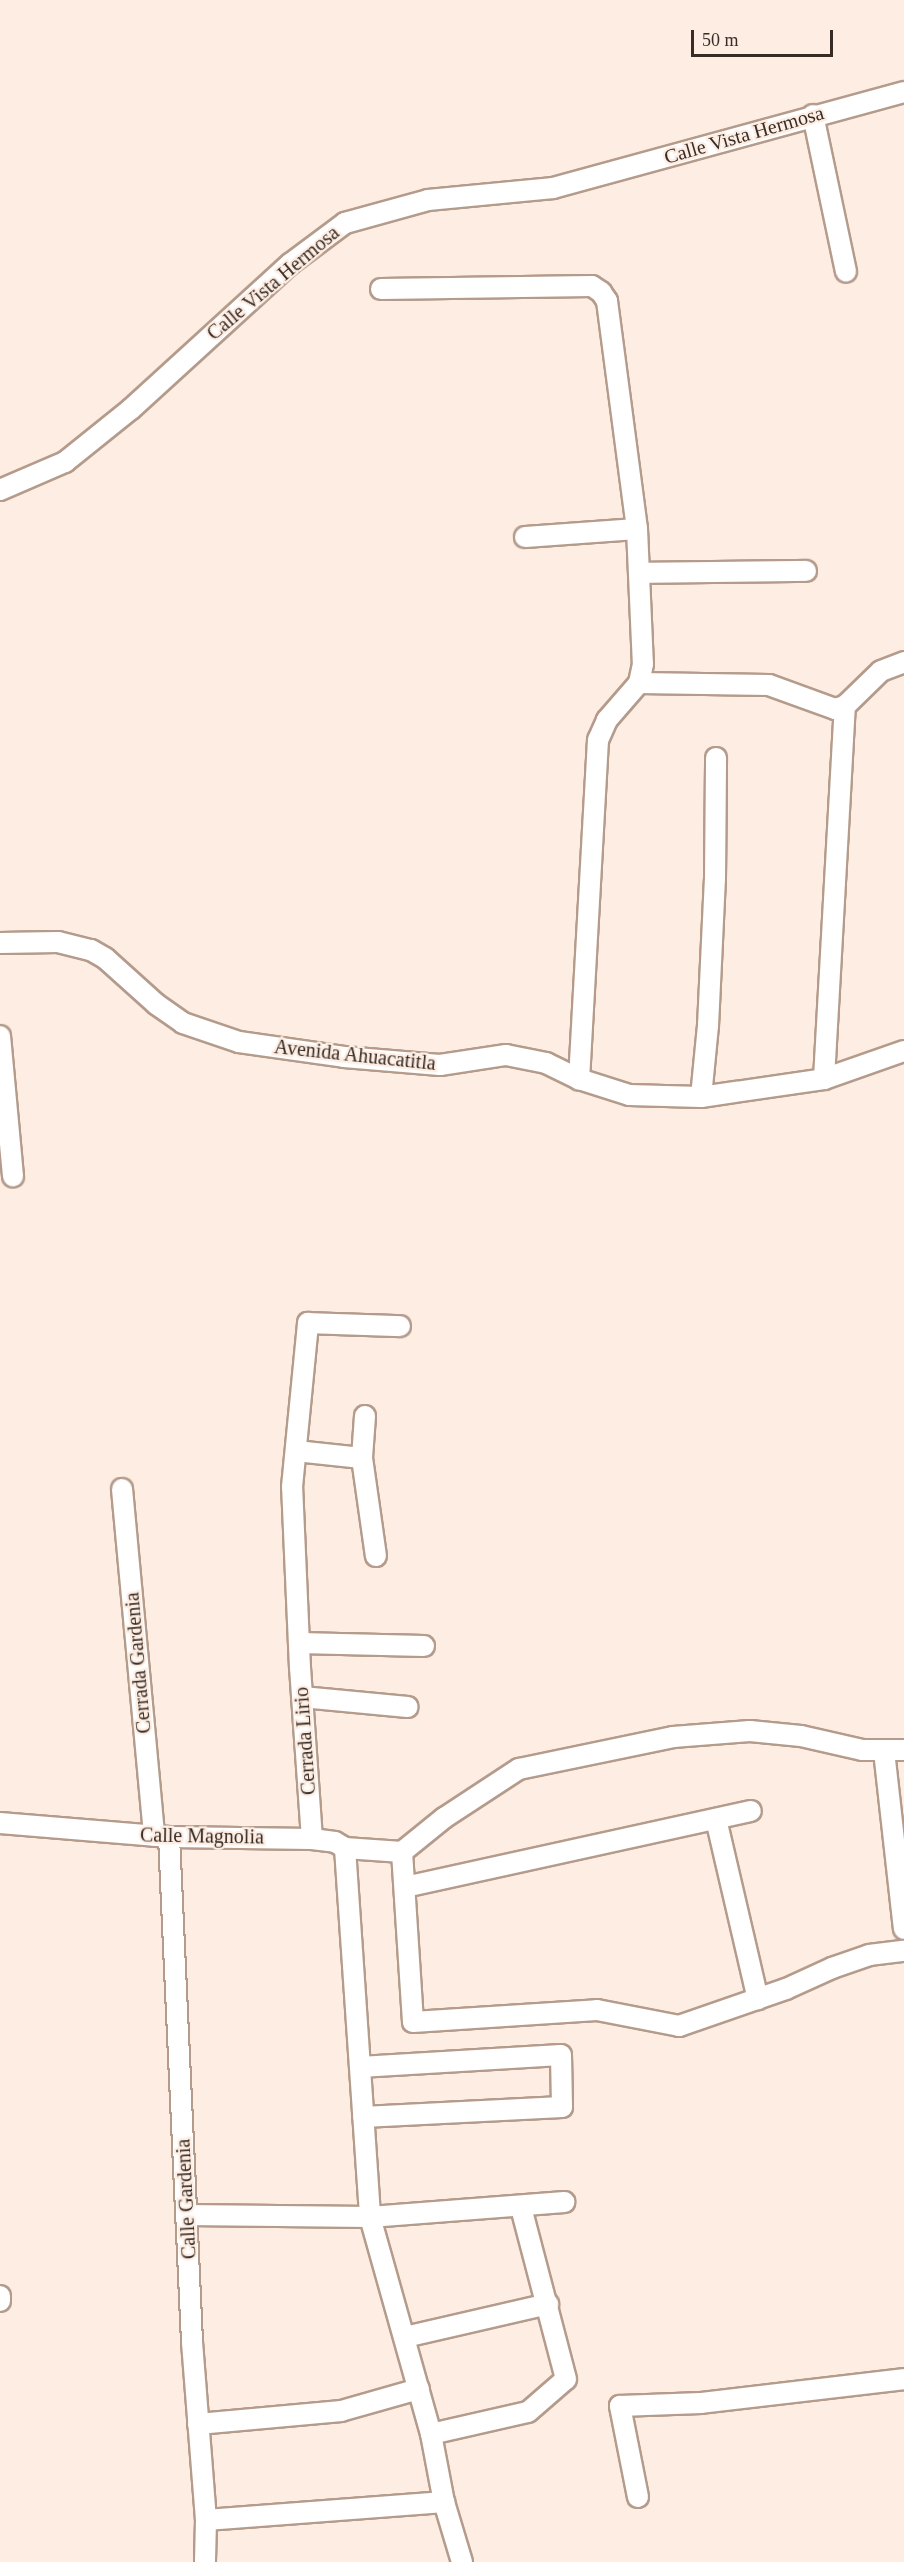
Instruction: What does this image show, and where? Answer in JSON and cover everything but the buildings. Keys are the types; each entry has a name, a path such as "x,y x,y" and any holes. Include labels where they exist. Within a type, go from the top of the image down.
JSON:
{"street":[{"name":"Calle Vista Hermosa","path":"0,490 65,462 130,409 290,264 345,224 428,200 553,188 813,115 904,92"},
{"path":"813,115 846,272"},
{"path":"381,289 592,286 601,292 607,302 637,529 643,663 639,683 607,720 598,740 579,1079"},
{"path":"525,537 637,529"},
{"path":"640,573 806,571"},
{"path":"639,683 769,685 835,709 845,706 881,671 904,662"},
{"path":"824,1079 845,706"},
{"path":"701,1097 708,1026 715,879 716,758"},
{"name":"Avenida Ahuacatitla","path":"0,943 75,944 105,958 156,1004 183,1023 230,1040 344,1057 424,1064 461,1063 506,1055 546,1063 579,1079 629,1095 701,1097 824,1079 904,1051"},
{"path":"0,1036 13,1176"},
{"name":"Cerrada Lirio","path":"312,1839 302,1697 292,1487 308,1323 400,1326"},
{"path":"364,1416 362,1458 376,1556"},
{"path":"296,1450 362,1458"},
{"name":"Cerrada Gardenia","path":"122,1490 162,1836"},
{"path":"299,1643 424,1646"},
{"path":"302,1697 408,1707"},
{"path":"904,1929 894,1751 862,1749 801,1736 750,1731 662,1739 519,1769 444,1818 402,1852 413,2022 597,2010 679,2026 758,2000 832,1968 869,1955 904,1952"},
{"path":"405,1887 751,1812"},
{"path":"716,1819 758,2000"},
{"name":"Calle Magnolia","path":"0,1822 162,1836 312,1839 334,1842 345,1848 402,1852"},
{"name":"Calle Gardenia","path":"162,1836 198,2424 206,2520 204,2562"},
{"path":"345,1848 370,2217 419,2389 431,2434 444,2502 462,2562"},
{"path":"360,2067 561,2055 562,2107 363,2117"},
{"path":"186,2215 370,2217 564,2202"},
{"path":"431,2434 528,2412 566,2379 521,2207"},
{"path":"0,2296 0,2301"},
{"path":"405,2337 548,2304"},
{"path":"638,2497 620,2406 701,2403 904,2379"},
{"path":"198,2424 341,2411 419,2389"},
{"path":"206,2520 444,2502"}]}
